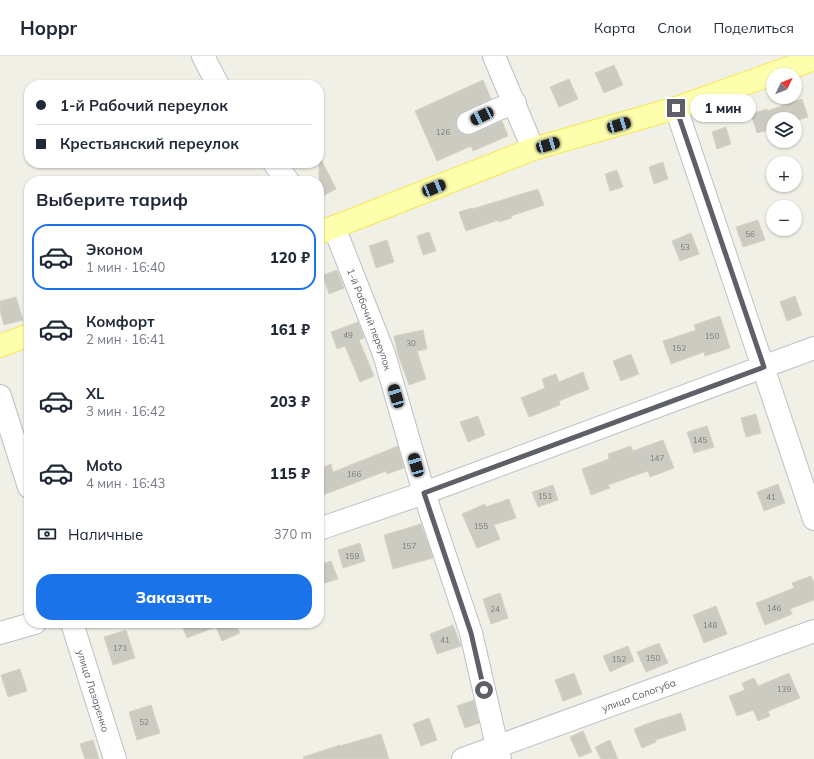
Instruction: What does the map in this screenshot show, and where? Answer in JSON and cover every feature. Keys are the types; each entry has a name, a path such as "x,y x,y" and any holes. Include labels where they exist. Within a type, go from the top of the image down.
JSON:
{"main road":[{"path":"327,230 533,149 676,108 814,59"},
{"path":"0,346 24,337"}],"street":[{"path":"204,56 216,80"},
{"path":"494,56 533,149"},
{"path":"468,123 515,103"},
{"path":"676,108 814,519"},
{"path":"278,168 284,176"},
{"name":"1-й Рабочий переулок","path":"327,230 384,354 424,493 471,633 498,753"},
{"path":"324,526 424,493 814,348"},
{"path":"0,396 24,471"},
{"path":"0,633 24,626"},
{"name":"улица Лазаренко","path":"74,628 115,759"},
{"name":"улица Сологуба","path":"462,759 498,753 814,631"}],"building":[{"path":"614,65 623,85 604,93 595,73"},
{"path":"569,79 578,99 559,107 550,87"},
{"path":"483,80 491,99 463,112 458,116 456,122 457,129 461,133 467,135 473,134 502,121 508,136 473,151 471,146 437,161 415,111"},
{"path":"802,99 808,117 802,119 802,112 766,112 766,131 757,133 751,114 767,109 767,111 787,104 802,104"},
{"path":"726,127 731,144 717,149 712,132"},
{"path":"663,162 668,179 654,184 649,167"},
{"path":"324,165 336,189 324,195 324,176 319,176 319,168 324,168"},
{"path":"617,170 623,187 610,191 605,174"},
{"path":"538,189 544,205 511,216 512,218 499,222 499,220 466,231 459,212"},
{"path":"758,220 765,240 743,247 736,227"},
{"path":"429,232 436,251 423,255 417,236"},
{"path":"691,233 699,254 680,261 672,241"},
{"path":"387,240 394,262 376,268 369,246"},
{"path":"337,270 344,288 329,294 324,275"},
{"path":"795,296 802,315 787,321 780,302"},
{"path":"16,297 23,320 4,325 0,311 0,301"},
{"path":"720,316 730,348 705,356 704,352 671,364 663,341 696,330 694,325"},
{"path":"358,322 364,338 359,340 374,376 360,382 345,346 337,349 331,332"},
{"path":"423,330 427,349 417,351 426,379 409,385 398,355 394,336"},
{"path":"631,354 639,374 621,381 613,361"},
{"path":"583,372 589,389 559,401 560,405 529,417 521,398 545,388 542,379 556,374 559,382"},
{"path":"756,414 761,433 746,437 741,418"},
{"path":"478,416 485,435 468,442 460,422"},
{"path":"707,426 714,447 694,453 687,432"},
{"path":"663,440 674,468 650,477 648,471 608,485 610,488 591,495 582,469 609,459 608,454 631,446 633,451"},
{"path":"398,446 404,468 387,474 386,471 324,495 324,467 331,464 333,472"},
{"path":"778,484 785,503 764,511 757,492"},
{"path":"553,485 558,500 538,507 532,492"},
{"path":"509,499 516,518 494,525 500,539 477,548 462,514 485,504 486,507"},
{"path":"421,524 433,558 393,569 384,535"},
{"path":"360,543 365,561 343,568 338,550"},
{"path":"331,561 338,579 325,583 324,563"},
{"path":"811,576 814,583 814,600 790,609 792,614 765,625 756,603 794,588 792,583"},
{"path":"500,593 508,618 491,624 483,599"},
{"path":"716,606 727,634 704,643 693,615"},
{"path":"453,625 461,646 437,654 430,634"},
{"path":"183,628 213,628 187,638"},
{"path":"216,628 238,628 240,633 222,641"},
{"path":"126,630 135,658 113,665 104,637"},
{"path":"659,643 668,663 646,672 637,652"},
{"path":"628,646 634,661 610,672 603,656"},
{"path":"20,669 27,691 8,697 1,675"},
{"path":"574,673 582,694 563,701 555,680"},
{"path":"789,673 800,698 768,711 770,716 758,721 753,710 737,716 729,696 745,690 742,683 754,678 758,686"},
{"path":"474,700 479,723 465,728 457,706"},
{"path":"151,705 160,733 137,740 129,712"},
{"path":"681,713 686,730 656,740 656,742 642,748 634,729"},
{"path":"429,718 437,740 421,746 413,724"},
{"path":"583,731 592,752 579,757 570,737"},
{"path":"381,734 389,759 304,759 303,757 340,745"},
{"path":"93,740 99,759 85,759 80,744"},
{"path":"610,740 618,759 601,759 595,747"}],"route":[{"path":"484,690 471,633 424,493 764,367 676,108"}]}
